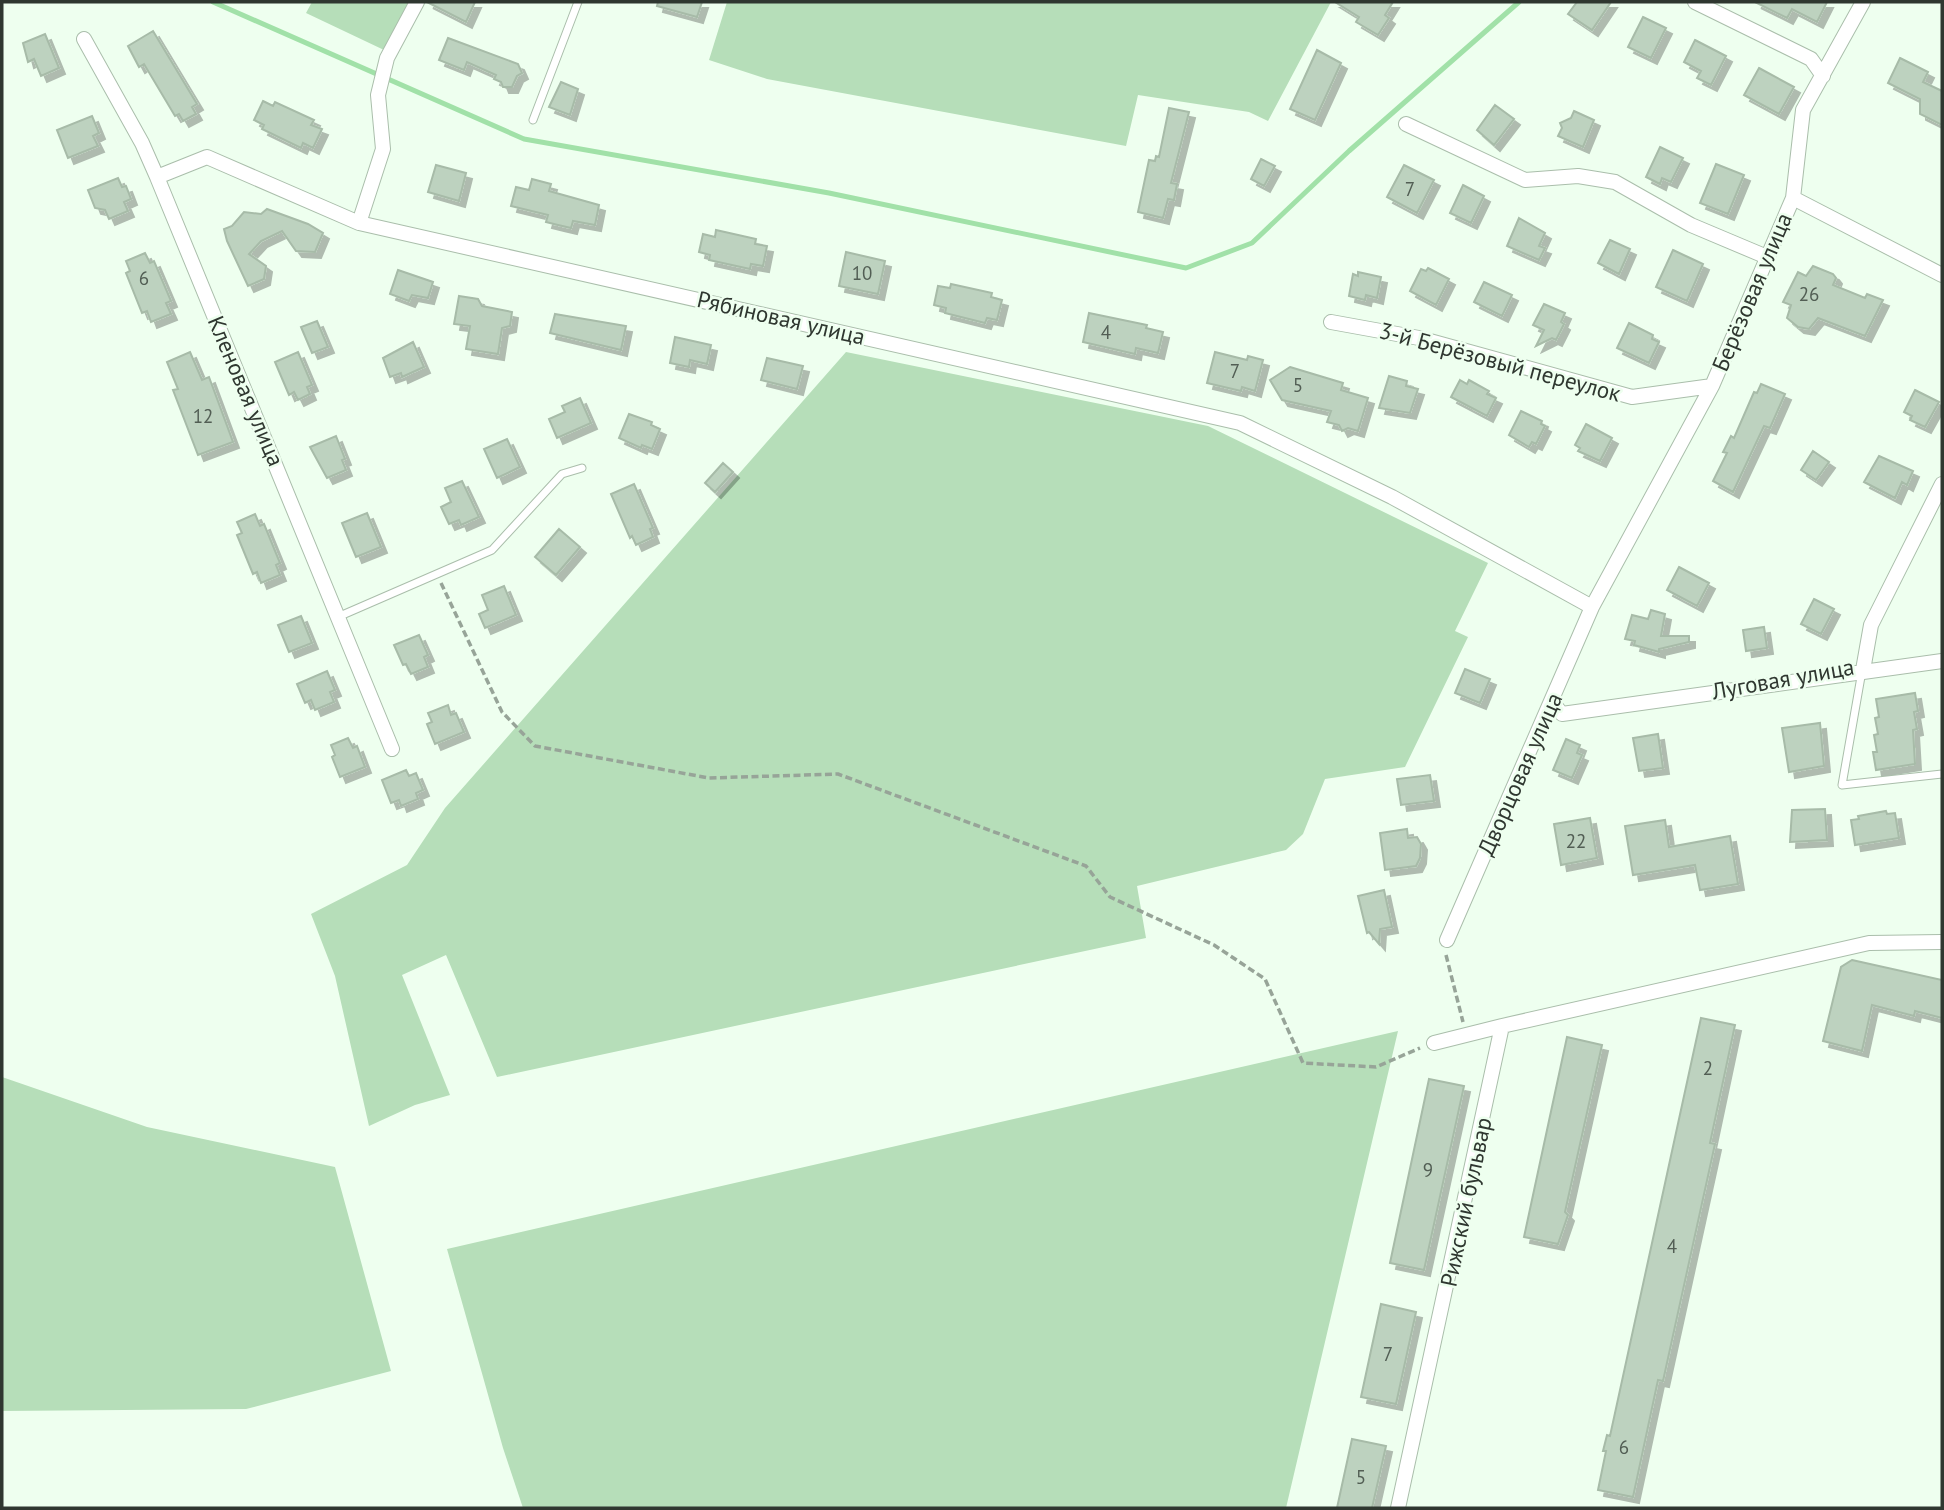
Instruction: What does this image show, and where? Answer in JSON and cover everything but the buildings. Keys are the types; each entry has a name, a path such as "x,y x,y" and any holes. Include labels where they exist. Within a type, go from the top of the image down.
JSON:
{"street":[{"path":"359,223 383,149 379,95 387,58 417,2"},
{"path":"1695,2 1811,60 1823,76"},
{"name":"Берёзовая улица","path":"1592,607 1712,386 1793,198 1803,110 1863,2"},
{"name":"Кленовая улица","path":"84,40 142,144 157,177 340,616 392,749"},
{"path":"1406,124 1525,180 1578,176 1615,182 1691,225 1767,257"},
{"name":"Рябиновая улица","path":"157,177 207,157 359,223 1240,423 1392,497 1592,607"},
{"name":"Берёзовая улица","path":"1793,198 1942,275"},
{"name":"3-й Берёзовый переулок","path":"1331,321 1419,338 1632,397 1712,386"},
{"name":"Луговая улица","path":"1552,702 1562,714 1863,670 1871,625 1942,484"},
{"name":"Дворцовая улица","path":"1447,940 1592,607"},
{"path":"1863,670 1942,661"},
{"path":"1434,1043 1869,943 1942,942"},
{"name":"Рижский бульвар","path":"1398,1508 1502,1026"}],"lane":[{"path":"533,120 578,2"},
{"path":"340,616 492,550 562,474 582,468"},
{"path":"1863,670 1842,785 1942,774"}],"path":[{"path":"437,574 502,712 535,746 709,778 838,774 1086,866 1110,897 1214,945 1265,979 1303,1063 1376,1067 1434,1043"}],"green space":[{"path":"312,2 409,2 384,50 306,13"},
{"path":"727,2 1331,2 1268,121 1249,112 1138,95 1126,146 767,79 709,60"},
{"path":"846,352 1208,426 1488,563 1455,631 1468,637 1405,767 1325,779 1303,834 1286,850 1137,886 1146,938 497,1077 446,955 402,975 450,1095 415,1105 369,1126 335,976 311,914 407,865 445,808"},
{"path":"1398,1031 1286,1508 523,1508 503,1448 447,1249"},
{"path":"2,1077 147,1127 335,1167 391,1371 246,1409 2,1411"}],"waterway":[{"path":"213,2 524,139 829,193 1186,268 1252,243 1349,151 1519,2"}]}
